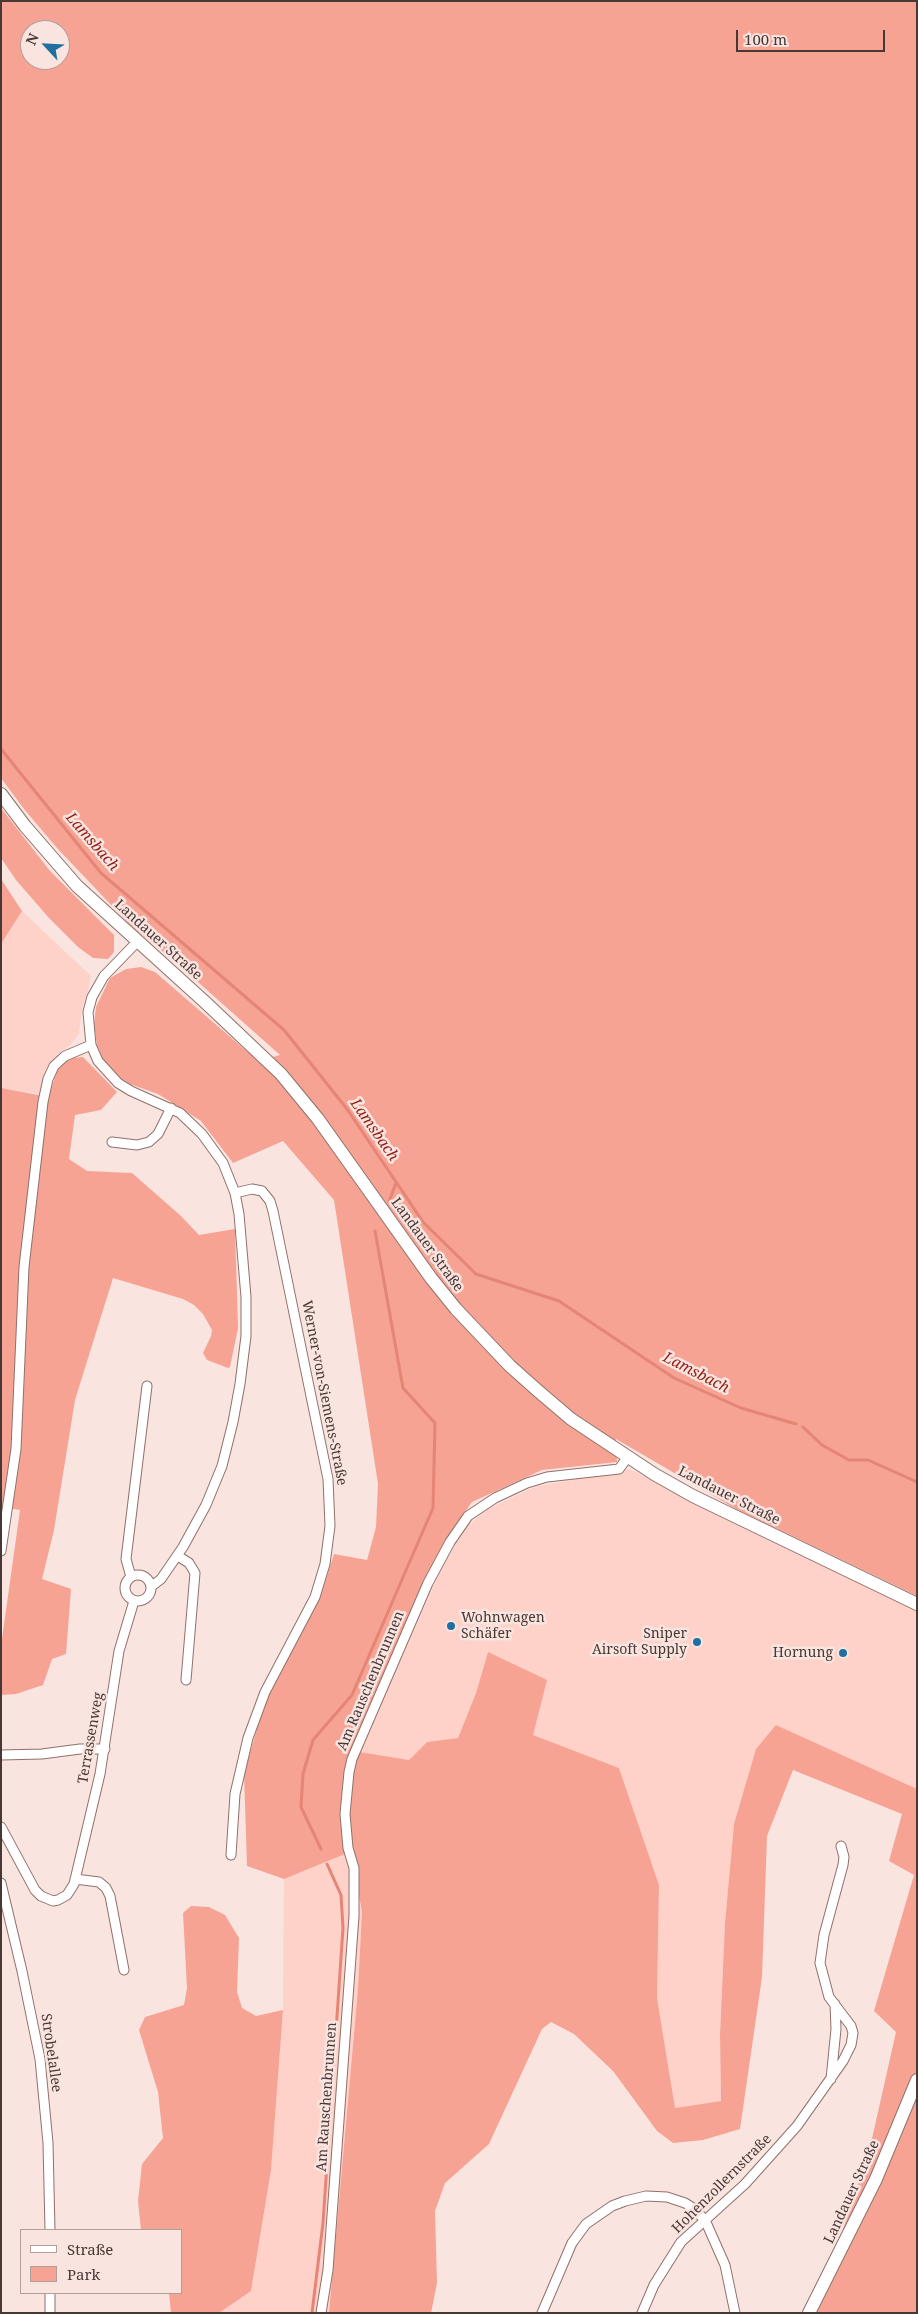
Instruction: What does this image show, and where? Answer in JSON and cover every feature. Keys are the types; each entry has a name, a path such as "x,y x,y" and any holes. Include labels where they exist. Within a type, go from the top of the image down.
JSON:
{"main road":[{"name":"Landauer Straße","path":"1,794 52,858 84,893 256,1049 300,1095 350,1162 431,1278 481,1337 510,1366 571,1419 627,1458 694,1496 917,1604"},
{"name":"Landauer Straße","path":"809,2313 876,2179 917,2080"}],"street":[{"path":"136,942 104,976 92,997 88,1012 92,1045 98,1061 118,1083 131,1091 171,1108 190,1121 212,1146 223,1163 236,1194 243,1246 246,1297 246,1336 240,1384 222,1466 206,1505 178,1556 161,1579 152,1586 149,1596 145,1600 134,1601 129,1598 125,1587 131,1577 141,1575 146,1577 152,1586"},
{"path":"1,1551 16,1449 24,1267 43,1102 48,1079 54,1066 65,1056 92,1045"},
{"path":"112,1142 137,1145 149,1142 158,1134 171,1108"},
{"name":"Werner-von-Siemens-Straße","path":"230,1854 235,1794 248,1738 269,1684 314,1597 325,1564 330,1518 328,1479 273,1211 270,1201 262,1191 252,1189 236,1194"},
{"path":"131,1577 127,1566 127,1551 148,1386"},
{"name":"Am Rauschenbrunnen","path":"321,2313 328,2261 354,1916 354,1868 348,1848 345,1814 352,1759 428,1583 450,1542 468,1516 495,1498 527,1483 547,1477 619,1470 627,1458"},
{"path":"178,1556 189,1563 195,1573 186,1680"},
{"name":"Terrassenweg","path":"1,1827 35,1890 41,1896 53,1901 63,1898 70,1891 75,1879 105,1749 119,1651 134,1601"},
{"path":"1,1755 42,1754 80,1748 105,1749"},
{"name":"Hohenzollernstraße","path":"642,2313 669,2260 686,2237 704,2220 721,2208 797,2126 843,2061 853,2039 853,2033 846,2017 829,1996 820,1963 824,1935 843,1866 844,1857 840,1846"},
{"path":"75,1879 98,1882 106,1888 110,1896 124,1970"},
{"name":"Strobelallee","path":"1,1883 40,2059 48,2143 50,2229"},
{"name":"Hohenzollernstraße","path":"830,2080 836,2029 835,2004"},
{"path":"542,2313 561,2266 579,2232 595,2216 612,2206 625,2200 646,2196 667,2198 693,2208 704,2220 725,2265 735,2313"},
{"path":"50,2294 50,2313"}],"shaded area":[{"path":"22,911 91,976 82,1008 79,1034 71,1044 56,1056 46,1070 39,1094 1,1088 1,944"},
{"path":"630,1469 721,1517 917,1609 917,1789 776,1725 734,1824 725,1923 720,2034 721,2101 675,2108 657,1998 659,1885 619,1768 533,1735 488,1652 476,1693 458,1738 427,1742 409,1760 360,1752 440,1571 464,1529 486,1510 534,1487"},
{"path":"345,1854 362,1912 358,1989 329,2313 219,2313 251,2291 271,2170 283,2010 284,1879"}],"green space":[{"path":"1,1 917,1 917,1596 736,1509 616,1439 617,1462 542,1470 472,1502 445,1540 389,1661 356,1742 345,1854 284,1879 247,1866 244,1773 265,1702 321,1595 334,1554 367,1560 376,1527 378,1484 334,1200 283,1141 233,1163 201,1121 158,1094 130,1084 119,1077 103,1059 97,1045 94,1024 96,1007 110,978 126,969 141,967 155,972 258,1061 280,1055 172,959 132,927 57,848 1,778"},
{"path":"1,808 50,871 114,935 114,952 108,959 93,958 78,947 49,918 16,880 1,858"},
{"path":"1,879 22,911 1,944"},
{"path":"83,1057 117,1092 101,1110 75,1115 69,1159 87,1171 132,1173 181,1216 199,1235 235,1229 238,1328 230,1367 228,1368 207,1360 203,1353 212,1330 203,1314 194,1305 183,1299 113,1278 75,1400 54,1530 42,1579 71,1589 66,1654 52,1659 43,1685 16,1694 1,1695 1,1646 20,1510 1,1507 1,1088 49,1097 58,1067 72,1058"},
{"path":"488,1652 547,1680 533,1735 619,1768 659,1885 657,1998 675,2108 721,2101 720,2034 725,1923 734,1824 756,1749 776,1725 917,1789 917,2313 816,2313 871,2143 896,2032 874,2011 914,1875 889,1861 902,1814 793,1770 767,1836 762,1977 740,2129 703,2140 673,2143 657,2131 613,2071 574,2034 551,2022 542,2029 489,2144 445,2183 435,2211 437,2283 431,2313 329,2313 358,1989 362,1912 352,1858 350,1833 350,1796 354,1762 360,1752 409,1760 427,1742 458,1738 476,1693"},
{"path":"191,1906 209,1907 225,1915 239,1938 237,1992 242,2008 256,2016 283,2010 271,2170 251,2291 219,2313 171,2313 169,2294 182,2294 182,2229 141,2229 138,2201 142,2164 163,2138 158,2092 139,2030 145,2017 184,2005 187,1988 183,1913"}],"waterway":[{"name":"Lamsbach","path":"1,749 101,873 284,1030 347,1109 423,1222 476,1274 559,1301 674,1378 741,1408 796,1424"},
{"path":"389,1202 396,1183"},
{"path":"321,1849 301,1807 303,1774 313,1740 352,1695 433,1508 435,1423 403,1388 375,1231"},
{"name":"Lamsbach","path":"803,1427 822,1445 849,1460 868,1460 917,1482"},
{"path":"312,2313 323,2223 343,1928 341,1895 327,1864"}],"place":[{"name":"Wohnwagen Schäfer","path":"451,1626"},
{"name":"Sniper Airsoft Supply","path":"697,1642"},
{"name":"Hornung","path":"843,1653"}]}
